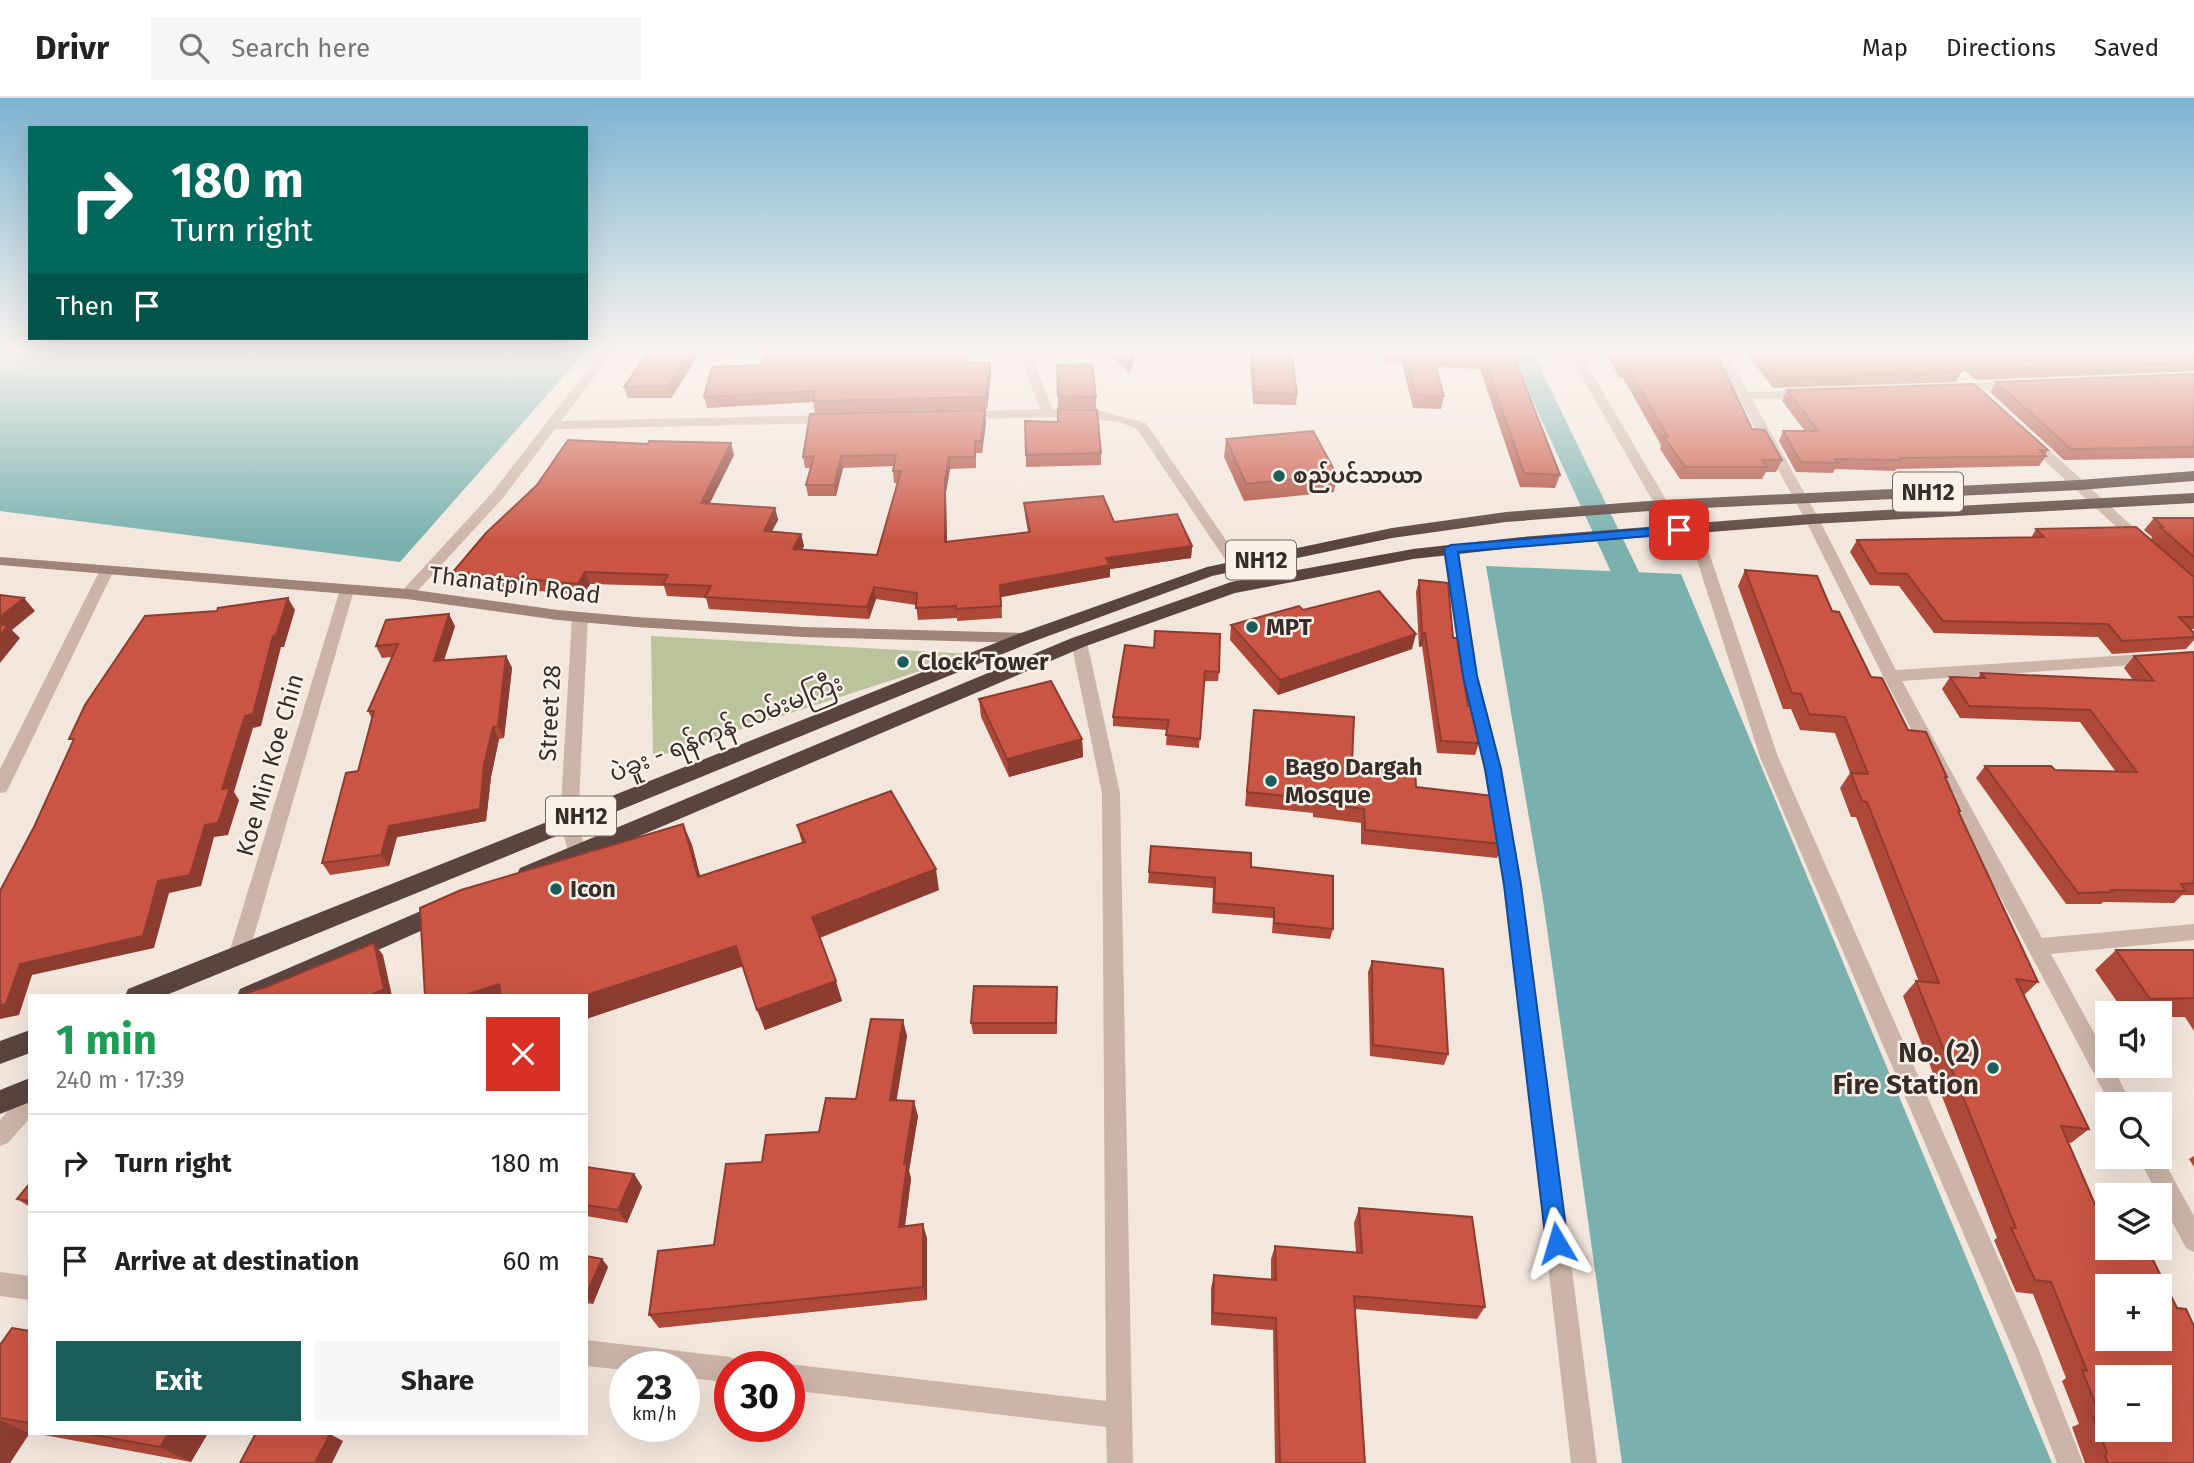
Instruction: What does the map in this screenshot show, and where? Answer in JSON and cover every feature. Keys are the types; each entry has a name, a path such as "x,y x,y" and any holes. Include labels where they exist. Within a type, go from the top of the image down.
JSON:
{"highway":[{"name":"NH12","path":"1025,638 1207,572 1392,533 1506,517 1662,505 2079,485 2194,476"},
{"name":"NH12","path":"514,880 1079,642 1231,589 1451,548 1812,519 2194,498"},
{"name":"ပဲခူး - ရန်ကုန် လမ်းမကြီး","path":"142,994 1025,638"},
{"path":"254,994 463,902"},
{"path":"0,1053 28,1042"},
{"path":"0,1102 28,1091"}],"main road":[{"name":"Thanatpin Road","path":"0,561 106,572 276,582 407,594 580,617 877,637 1025,638"}],"street":[{"path":"407,594 497,496 559,415"},
{"path":"951,416 1014,415"},
{"path":"1073,415 1119,416 1142,426 1236,565"},
{"path":"1610,415 1662,505"},
{"path":"1756,415 1798,498 1812,519 1891,676 2115,1092"},
{"path":"551,425 841,419"},
{"path":"2020,431 2156,555"},
{"path":"1687,529 1769,757 2023,1344 2070,1463"},
{"path":"1451,548 1470,676 1493,769 1513,885 1584,1463"},
{"path":"0,787 106,572"},
{"name":"Koe Min Koe Chin","path":"239,953 347,590"},
{"name":"Street 28","path":"576,853 569,821 580,617"},
{"path":"1079,642 1111,793 1120,1463"},
{"path":"1891,676 2194,656"},
{"path":"2036,947 2194,932"},
{"path":"0,1136 28,1103"},
{"path":"2156,1169 2194,1240"},
{"path":"0,1284 28,1288"},
{"path":"588,1353 714,1368"},
{"path":"805,1379 1121,1416"}],"green space":[{"path":"651,636 972,654 653,758"}],"water":[{"path":"0,415 530,415 400,562 0,511"},
{"path":"1486,566 1681,574 2052,1463 1622,1463 1543,900"}],"building":[{"path":"810,415 984,415 981,441 975,441 975,457 949,457 945,480 945,542 1030,532 1024,503 1103,496 1114,522 1177,514 1192,546 1106,558 1110,565 1000,585 1001,606 956,609 956,606 916,608 917,593 874,587 867,607 705,597 711,586 663,584 668,575 585,572 578,584 453,572 486,533 537,485 568,440 648,444 649,441 731,443 701,503 775,508 764,531 801,534 793,549 877,555 901,471 893,471 896,455 841,456 834,485 806,485 814,456 803,457"},
{"path":"1058,415 1097,415 1101,453 1026,455 1025,421 1058,422"},
{"path":"1504,415 1536,415 1560,475 1524,473"},
{"path":"1655,415 1745,415 1752,429 1765,430 1782,460 1762,460 1768,467 1685,467 1664,437 1668,437"},
{"path":"1806,415 2008,415 2048,450 2040,450 2046,456 1835,459 1838,463 1801,462 1783,431 1818,431"},
{"path":"2033,415 2194,415 2194,447 2071,449"},
{"path":"1313,431 1337,475 1246,484 1226,439"},
{"path":"2154,518 2194,518 2194,557 2160,527 2163,527"},
{"path":"2136,527 2194,577 2194,617 2179,617 2194,633 2194,637 2122,641 2108,624 1943,621 1907,574 1877,573 1857,540 2044,537 2036,529"},
{"path":"1745,570 1817,576 1832,611 1839,612 1871,677 1882,678 1908,730 1926,732 1947,777 1958,811 2038,982 2016,979 2089,1129 2061,1126 2095,1204 2095,1260 2153,1260 2160,1274 2095,1274 2095,1351 2172,1351 2172,1298 2177,1308 2186,1309 2194,1326 2194,1463 2108,1463 2103,1442 2172,1442 2172,1365 2095,1365 2095,1403 2082,1370 2087,1371 2051,1282 2035,1280 2011,1228 2016,1228 1916,981 1939,983 1867,802 1862,801 1851,773 1868,774 1845,717 1809,714 1801,694 1792,693"},
{"path":"1419,580 1448,583 1453,638 1457,638 1468,706 1471,706 1479,743 1441,741 1425,633 1422,634"},
{"path":"1379,591 1416,634 1280,680 1231,625 1299,606 1303,610"},
{"path":"0,595 24,598 0,617"},
{"path":"288,598 276,635 273,636 253,714 245,716 222,789 230,788 218,823 205,825 190,875 158,881 143,936 20,964 6,1004 0,1005 0,891 34,827 74,739 69,739 85,705 145,616 217,611 218,608"},
{"path":"449,614 434,661 506,656 498,726 493,727 484,765 480,809 389,826 381,855 322,863 346,773 358,771 374,711 368,711 398,644 376,646 386,620"},
{"path":"0,625 8,625 0,636"},
{"path":"1155,631 1220,634 1219,672 1205,671 1200,739 1166,735 1169,720 1113,717 1125,645 1154,648"},
{"path":"2194,652 2194,883 2181,884 2186,891 2111,890 2112,892 2078,893 1985,766 2051,766 2055,770 2137,772 2090,710 1969,706 1950,677 1985,678 1981,673 2154,681 2134,656"},
{"path":"1051,681 1082,739 1007,759 979,699"},
{"path":"1254,710 1354,717 1352,762 1415,768 1416,787 1493,796 1502,844 1365,830 1364,809 1315,803 1316,799 1247,792"},
{"path":"891,791 936,869 812,917 836,981 757,1010 736,946 588,995 501,994 499,984 469,994 425,994 420,908 461,890 683,824 698,877 805,842 797,825"},
{"path":"1151,846 1251,853 1251,867 1333,876 1333,929 1274,923 1274,908 1214,903 1215,878 1149,872"},
{"path":"374,943 384,989 373,994 243,994"},
{"path":"2116,950 2194,950 2194,998 2150,999"},
{"path":"1372,961 1443,969 1448,1054 1373,1045"},
{"path":"974,986 1057,987 1056,1023 971,1023"},
{"path":"871,1019 903,1020 890,1100 914,1101 904,1164 907,1164 899,1227 923,1224 923,1287 649,1315 658,1251 714,1245 726,1164 762,1162 766,1135 819,1132 826,1098 856,1099"},
{"path":"588,1167 634,1174 618,1210 588,1205"},
{"path":"28,1185 28,1201 17,1199"},
{"path":"1359,1208 1472,1217 1485,1307 1354,1296 1365,1463 1280,1463 1276,1318 1213,1313 1214,1275 1276,1280 1275,1246 1362,1253"},
{"path":"588,1256 602,1259 588,1290"},
{"path":"12,1328 28,1331 28,1423 0,1418 0,1345"},
{"path":"94,1435 168,1435 160,1447"},
{"path":"255,1435 329,1435 315,1463 240,1463"}],"waterway":[{"path":"1551,415 1625,572"}],"place":[{"name":"စည်ပင်သာယာ","path":"1279,476"},
{"name":"MPT","path":"1252,627"},
{"name":"Clock Tower","path":"903,662"},
{"name":"Bago Dargah Mosque","path":"1271,781"},
{"name":"Icon","path":"556,889"},
{"name":"No. (2) Fire Station","path":"1993,1068"}],"route":[{"path":"1557,1243 1513,885 1493,769 1470,676 1451,548 1679,530"}]}
